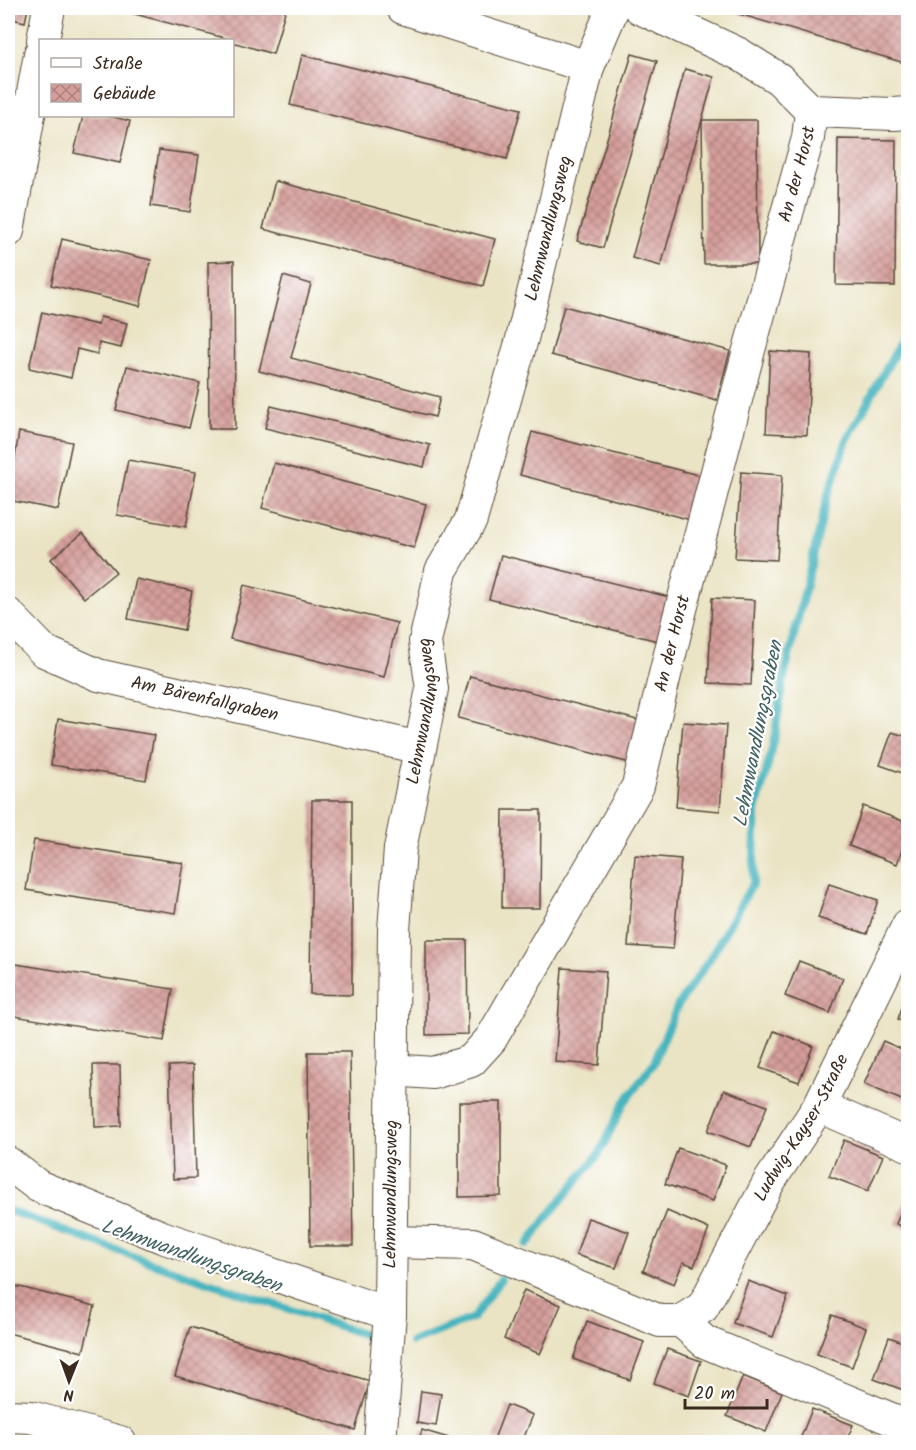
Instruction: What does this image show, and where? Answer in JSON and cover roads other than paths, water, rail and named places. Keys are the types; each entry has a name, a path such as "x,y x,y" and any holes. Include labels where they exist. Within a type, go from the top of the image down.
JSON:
{"street":[{"path":"43,39 49,8"},
{"path":"403,8 588,67"},
{"name":"Lehmwandlungsweg","path":"380,1443 390,1314 393,930 400,849 432,689 424,642 441,572 471,520 522,339 588,67 613,8"},
{"name":"An der Horst","path":"640,8 739,54 779,80 811,111 909,113"},
{"path":"8,231 39,60"},
{"name":"An der Horst","path":"392,1070 433,1073 471,1061 492,1040 638,786 679,617 808,138 811,111"},
{"name":"Am Bärenfallgraben","path":"8,614 44,651 98,675 420,748"},
{"name":"Ludwig-Kayser-Straße","path":"681,1321 703,1307 769,1182 819,1106 909,925"},
{"path":"819,1106 909,1145"},
{"path":"8,1163 38,1186 162,1237 390,1314"},
{"path":"391,1242 473,1244 660,1322 681,1321 705,1342 909,1426"},
{"path":"8,1416 31,1417 120,1443"}],"waterway":[{"name":"Lehmwandlungsgraben","path":"527,1245 599,1154 624,1103 653,1064 678,1005 709,960 753,883 756,811 773,745 784,677 827,498 847,440 908,329"},
{"name":"Lehmwandlungsgraben","path":"8,1210 146,1261 365,1335"},
{"name":"Lehmwandlungsgraben","path":"412,1342 473,1318 501,1279"}]}
